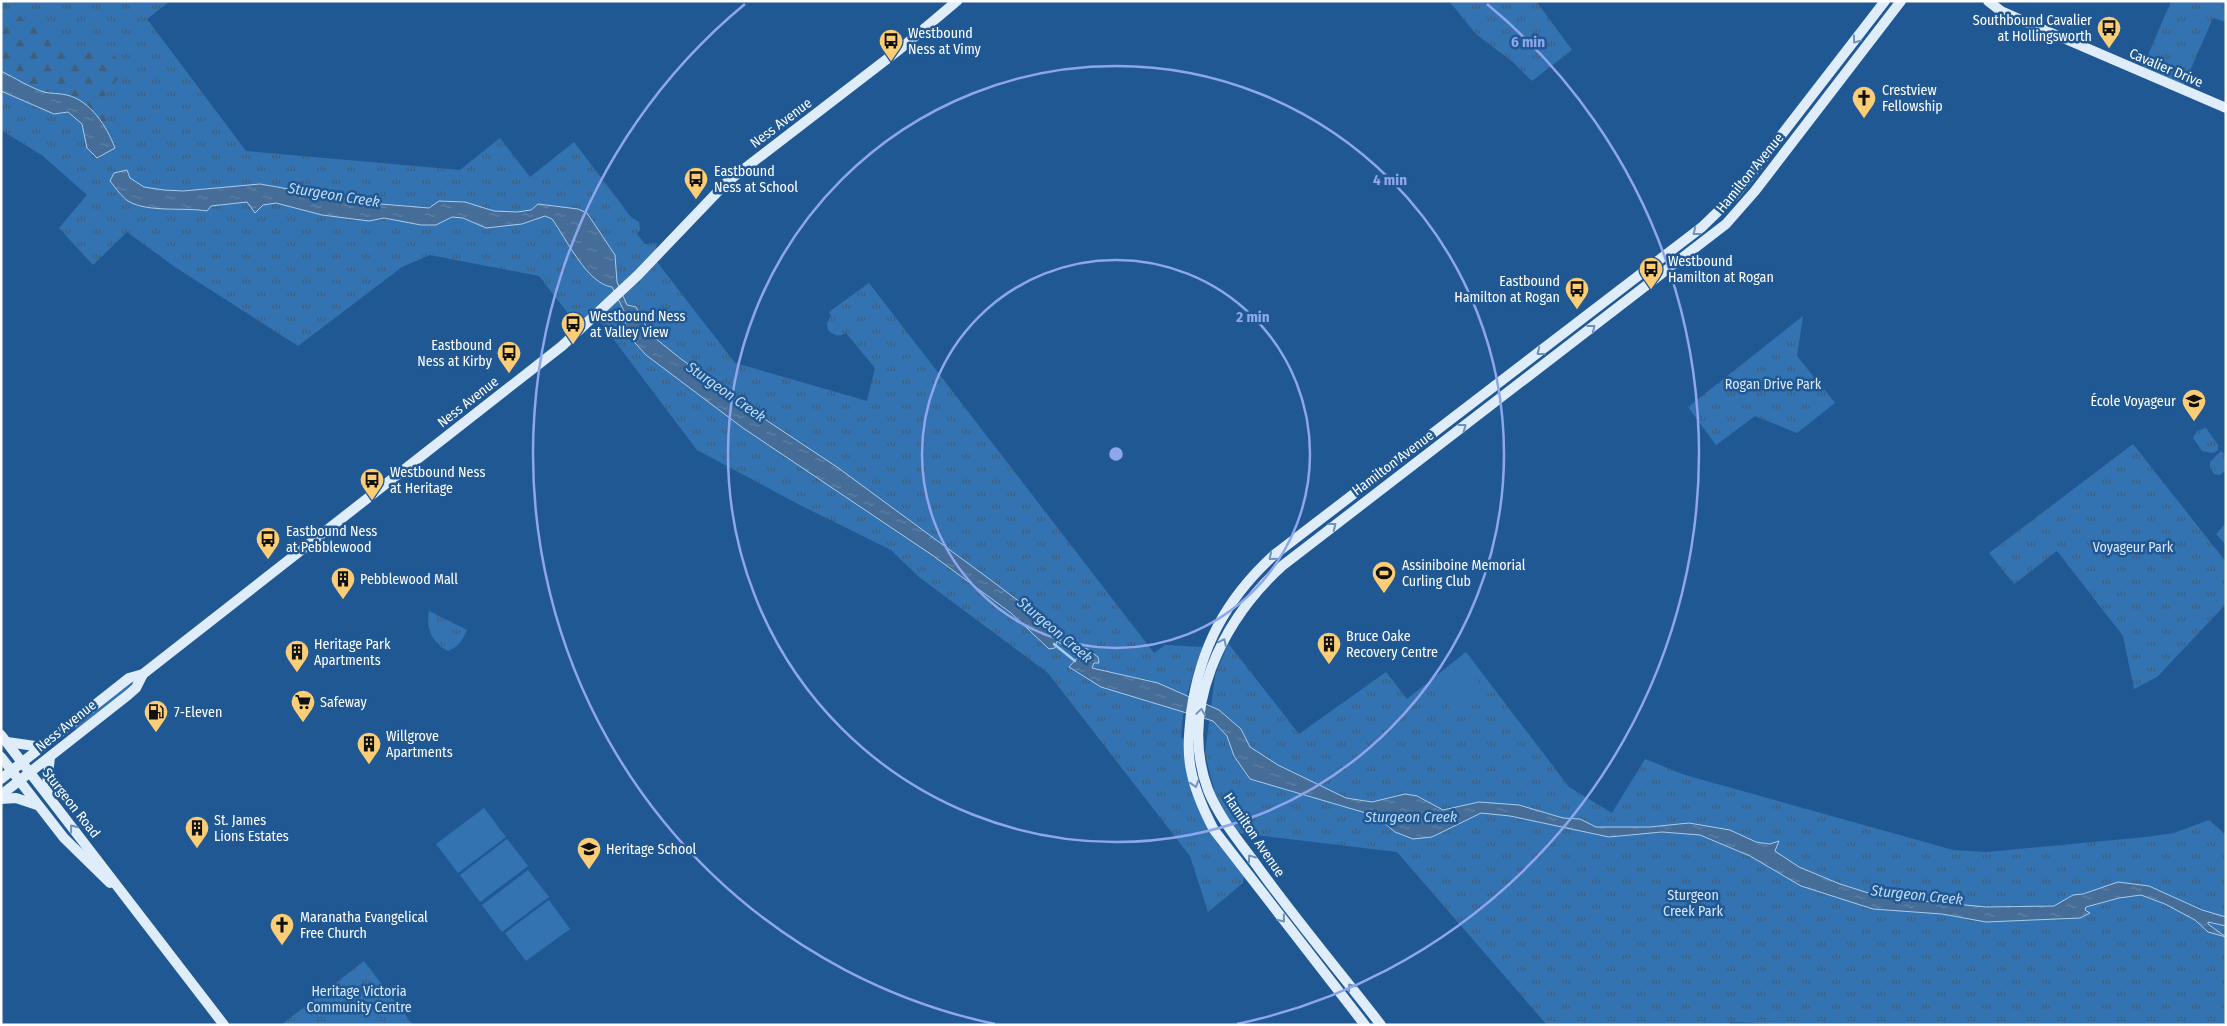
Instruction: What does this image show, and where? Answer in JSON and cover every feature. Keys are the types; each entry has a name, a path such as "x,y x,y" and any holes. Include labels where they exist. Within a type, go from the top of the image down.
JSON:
{"street":[{"name":"Ness Avenue","path":"1,779 129,678 143,674 562,346 638,275 727,182 900,49 957,1"},
{"name":"Hamilton Avenue","path":"1364,1025 1214,830 1200,802 1190,769 1193,736 1207,648 1217,626 1232,601 1255,572 1274,555 1615,295 1718,214 1735,195 1885,1"},
{"name":"Hamilton Avenue","path":"1200,687 1242,608 1263,583 1282,566 1726,224 1755,191 1901,1"},
{"name":"Cavalier Drive","path":"1988,1 2001,11 2226,108"},
{"name":"Ness Avenue","path":"1,797 128,695 136,688 143,674"},
{"name":"Hamilton Avenue","path":"1193,736 1209,791 1223,819 1286,904 1381,1025"},
{"path":"4,738 42,747"},
{"name":"Sturgeon Road","path":"4,738 114,879 119,889 224,1025"},
{"name":"Sturgeon Road","path":"1,757 37,806 64,838 109,882 119,889"},
{"path":"49,797 47,784 50,757"},
{"path":"1,797 16,798 37,806"}],"green space":[{"path":"1,1 170,1 147,19 246,151 460,170 500,138 530,177 574,142 631,217 639,222 640,230 637,234 645,244 657,243 654,258 735,363 867,401 875,368 846,333 841,335 832,334 828,330 827,323 831,315 829,312 869,283 1154,653 1165,645 1203,647 1188,691 1182,725 1181,737 1184,739 1187,773 1244,875 1243,883 1208,912 1190,856 1048,673 919,577 891,550 798,504 697,450 596,316 581,330 539,276 430,255 402,267 298,346 175,267 127,232 93,265 59,228 87,195 43,156 1,130"},
{"path":"1449,1 1536,1 1572,50 1532,81 1514,63 1476,34"},
{"path":"2171,1 2226,1 2226,22 2213,18 2182,89 2141,72"},
{"path":"1,14 21,17 72,48 83,50 110,45 123,73 104,97 105,114 110,124 108,128 102,125 85,103 35,88 1,71"},
{"name":"Rogan Drive Park","path":"1803,316 1797,356 1835,403 1797,433 1755,416 1716,445 1688,407"},
{"path":"2206,428 2218,445 2218,450 2213,453 2202,451 2193,438 2197,431"},
{"name":"Voyageur Park","path":"2133,444 2226,562 2226,604 2157,677 2134,689 2123,636 2057,551 2014,584 1989,553"},
{"path":"2221,451 2226,456 2226,470 2220,475 2214,474 2210,468 2210,462"},
{"path":"2226,523 2226,545 2216,534"},
{"path":"429,611 467,630 458,645 448,651 437,643 429,629"},
{"name":"Sturgeon Creek Park","path":"1228,643 1299,734 1386,672 1407,699 1466,652 1569,787 1612,813 1645,759 1685,775 1953,850 1986,852 2146,837 2174,833 2209,820 2226,835 2226,1025 1809,1025 1730,1022 1730,1025 1547,1025 1397,852 1239,833 1229,820 1215,793 1205,754 1215,676"},
{"path":"1460,660 1487,693 1456,717 1430,683"},
{"path":"143,674 136,688 80,733 72,723"},
{"path":"484,808 506,837 458,873 436,844"},
{"path":"507,839 528,866 480,902 460,875"},
{"path":"528,870 549,897 502,932 482,905"},
{"path":"549,900 570,929 526,961 505,933"},
{"name":"Heritage Victoria Community Centre","path":"364,961 413,1025 281,1025"},
{"path":"351,992 361,994 383,1025 343,1025 333,1010 335,1004"}],"water":[{"path":"1,71 38,90 67,95 84,103 103,124 115,148 97,158 87,148 82,124 68,112 54,114 1,91"},
{"path":"127,170 130,178 144,187 164,190 183,191 260,184 369,203 429,208 439,201 465,202 494,211 517,212 531,210 538,204 578,209 587,213 615,255 617,282 627,305 636,307 650,334 681,359 769,422 837,467 1049,624 1068,642 1079,647 1074,653 1057,641 1055,648 1049,649 1011,613 932,555 743,428 646,355 627,334 624,311 612,287 594,278 586,269 552,219 545,216 522,224 486,228 463,218 452,217 436,225 421,225 384,218 369,221 322,215 276,203 263,205 255,213 247,202 211,206 207,211 146,207 128,201 110,181 114,173"},
{"name":"Sturgeon Creek","path":"1086,648 1098,657 1099,663 1094,663 1092,668 1158,683 1219,710 1241,729 1250,747 1278,765 1346,798 1372,802 1405,794 1417,796 1443,810 1479,802 1519,805 1563,818 1580,819 1596,827 1650,827 1689,823 1730,830 1756,842 1770,844 1779,841 1775,851 1799,867 1840,884 1881,897 1986,907 2054,906 2073,895 2083,894 2118,882 2149,886 2202,910 2226,917 2226,926 2208,922 2208,924 2226,937 2208,932 2195,920 2165,904 2141,895 2119,898 2086,907 2085,910 2090,913 2080,918 1986,922 1942,914 1873,909 1801,886 1750,856 1700,835 1662,832 1609,837 1510,816 1481,813 1432,837 1413,839 1395,832 1376,816 1250,779 1234,756 1227,736 1213,721 1101,687 1069,667"}],"waterway":[{"name":"Sturgeon Creek","path":"1054,644 1075,661"}],"place":[{"name":"Southbound Cavalier at Hollingsworth","path":"2109,49"},
{"name":"Westbound Ness at Vimy","path":"891,62"},
{"name":"Crestview Fellowship","path":"1864,119"},
{"name":"Eastbound Ness at School","path":"696,200"},
{"name":"Westbound Hamilton at Rogan","path":"1651,290"},
{"name":"Eastbound Hamilton at Rogan","path":"1577,310"},
{"name":"Westbound Ness at Valley View","path":"573,345"},
{"name":"Eastbound Ness at Kirby","path":"509,374"},
{"name":"École Voyageur","path":"2194,422"},
{"name":"Westbound Ness at Heritage","path":"372,501"},
{"name":"Eastbound Ness at Pebblewood","path":"268,560"},
{"name":"Assiniboine Memorial Curling Club","path":"1384,594"},
{"name":"Pebblewood Mall","path":"343,600"},
{"name":"Bruce Oake Recovery Centre","path":"1329,665"},
{"name":"Heritage Park Apartments","path":"297,673"},
{"name":"Safeway","path":"303,723"},
{"name":"7-Eleven","path":"156,733"},
{"name":"Willgrove Apartments","path":"369,765"},
{"name":"St. James Lions Estates","path":"197,849"},
{"name":"Heritage School","path":"589,870"},
{"name":"Maranatha Evangelical Free Church","path":"282,946"}]}
